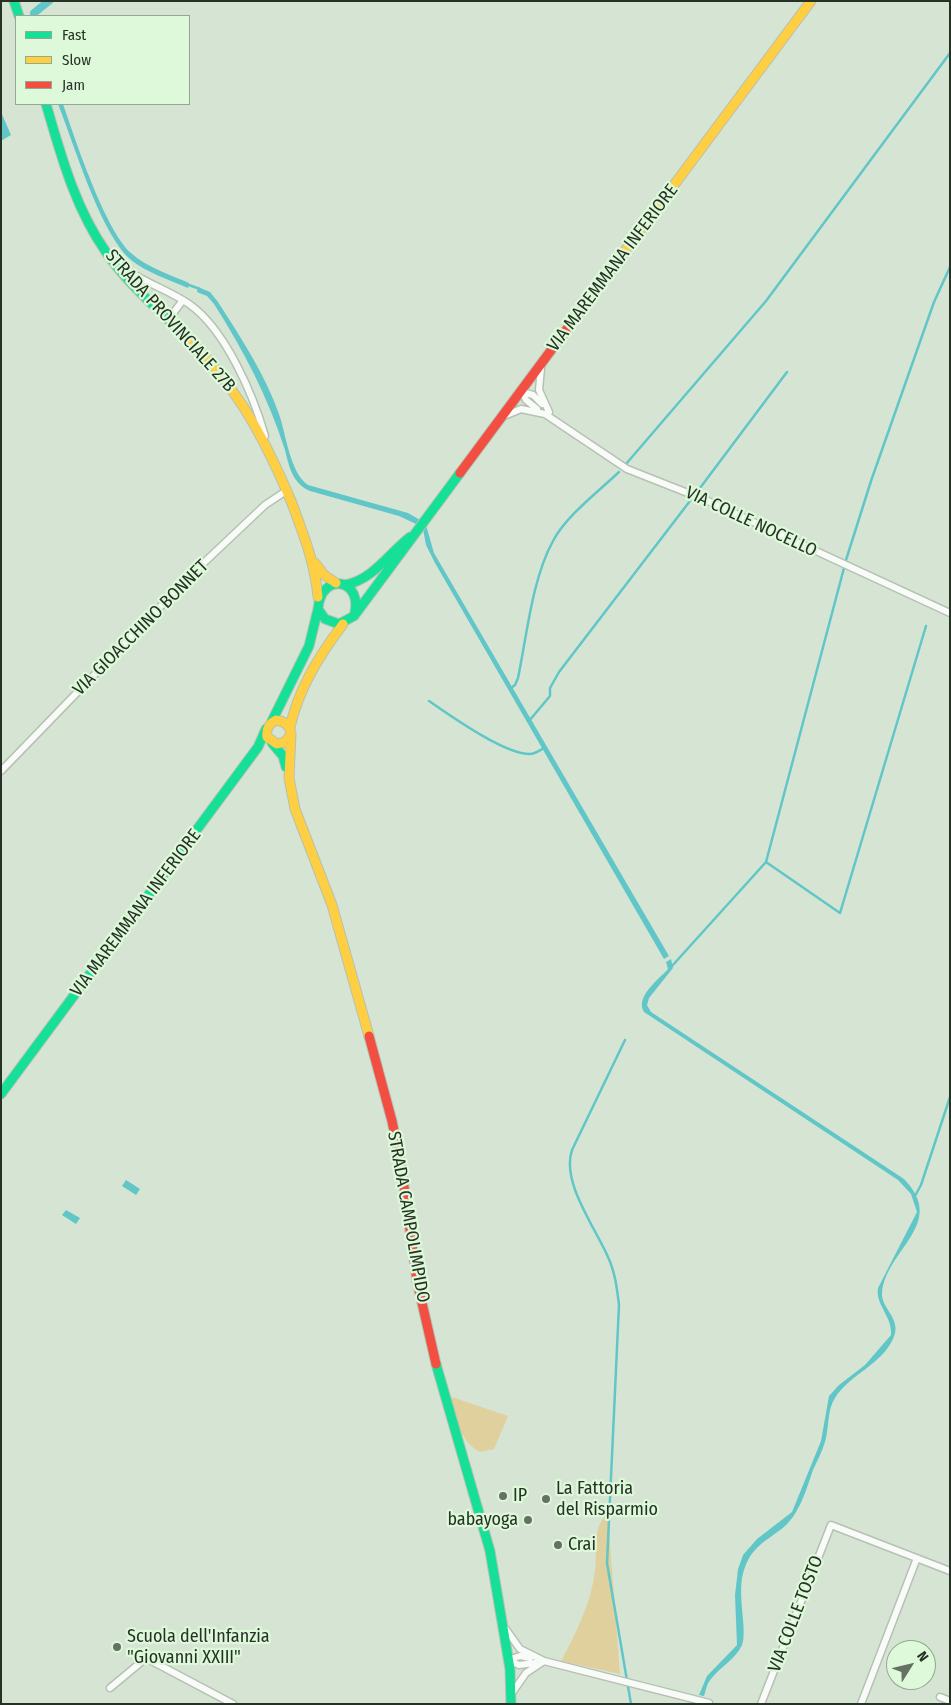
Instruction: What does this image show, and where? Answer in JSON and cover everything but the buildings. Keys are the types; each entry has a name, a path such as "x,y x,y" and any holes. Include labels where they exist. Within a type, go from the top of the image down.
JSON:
{"main road":[{"path":"14,1 19,15"},
{"name":"VIA MAREMMANA INFERIORE","path":"354,616 811,1"},
{"name":"STRADA PROVINCIALE 27B","path":"46,105 74,192 90,225 108,255 133,286 220,371 254,419 267,444 314,562"},
{"name":"VIA MAREMMANA INFERIORE","path":"341,584 352,584 368,577 398,545 414,534"},
{"path":"314,562 324,575 350,588 357,598 357,610 354,616 343,624 330,623 320,615 318,609"},
{"path":"289,778 285,759 267,737 266,729 272,721 307,651 318,609 314,562"},
{"path":"318,598 325,588 341,584"},
{"name":"STRADA CAMPOLIMPIDO","path":"343,624 307,677 297,697 290,731 289,778 296,809 336,916 392,1120 401,1165 413,1257 422,1305 446,1407 488,1544 508,1660 512,1693 511,1704"},
{"path":"258,747 273,743 281,744 290,731 280,719 272,721"},
{"name":"VIA MAREMMANA INFERIORE","path":"1,1094 258,747 266,729"}],"street":[{"path":"108,255 130,273 183,300 203,317 227,351 251,396 267,444"},
{"path":"168,320 183,300"},
{"path":"542,364 538,387 547,413"},
{"path":"522,392 529,403 547,413"},
{"path":"503,417 521,409 547,413"},
{"name":"VIA COLLE NOCELLO","path":"547,413 627,469 708,501 950,613"},
{"name":"VIA GIOACCHINO BONNET","path":"1,771 193,573 265,505 286,491"},
{"name":"VIA COLLE TOSTO","path":"761,1704 831,1525 917,1558"},
{"path":"861,1704 917,1558 950,1571"},
{"path":"502,1622 520,1649 544,1661 709,1702"},
{"path":"110,1688 146,1658 233,1704"},
{"path":"508,1660 523,1665 544,1661"},
{"path":"512,1693 526,1672 544,1661"},
{"path":"940,1697 950,1701"}],"shaded area":[{"path":"449,1396 508,1416 494,1449 480,1452 473,1448 459,1427"},
{"path":"607,1513 620,1674 561,1661 577,1629 590,1595 596,1563 597,1534 602,1520"}],"water":[{"path":"58,105 63,105 101,205 121,241 137,258 189,283 188,288 143,268 130,259 108,229 80,164"},
{"path":"1,112 11,135 1,141"},
{"path":"198,287 210,292 218,302 260,370 279,414 293,463 302,479 308,485 408,513 420,520 416,524 399,516 310,491 299,484 290,469 271,411 254,375 214,304 207,296 197,292"},
{"path":"426,525 434,553 669,956 664,959 435,563 426,545 423,529"},
{"path":"671,959 673,968 649,998 647,1005 651,1012 904,1179 916,1195 920,1210 911,1236 886,1277 882,1293 885,1304 894,1320 895,1332 893,1339 881,1356 848,1383 835,1398 829,1414 824,1446 799,1507 790,1521 761,1544 749,1559 744,1570 741,1589 744,1630 742,1645 736,1655 710,1681 704,1696 699,1695 707,1676 737,1645 735,1595 738,1569 743,1555 757,1539 792,1512 821,1441 829,1396 839,1385 865,1365 891,1335 889,1322 879,1300 878,1288 917,1212 911,1194 898,1180 644,1012 642,1006 645,995 668,969 666,962"},
{"path":"126,1180 140,1189 136,1195 122,1186"},
{"path":"66,1210 80,1218 76,1224 62,1215"}],"waterway":[{"path":"34,13 49,1"},
{"path":"626,464 766,301 950,53"},
{"path":"846,560 871,481 934,302 950,267"},
{"path":"186,284 200,289"},
{"path":"697,492 787,372"},
{"path":"511,688 515,685 518,678 535,590 540,572 553,541 574,513 619,472"},
{"path":"529,721 550,696 550,688 559,672 693,497"},
{"path":"672,966 766,862 844,568"},
{"path":"766,862 840,913 926,626"},
{"path":"429,701 450,716 506,748 530,754 544,748"},
{"path":"625,1040 572,1150 570,1163 575,1190 612,1268 619,1305 607,1563 631,1704"},
{"path":"915,1196 921,1185 950,1097"}],"traffic: fast":[{"path":"14,1 19,15"},
{"path":"46,105 70,181 95,235 121,272 176,327"},
{"path":"354,616 356,603 348,587 334,584 326,588 318,609 325,619 339,624 354,616 460,473"},
{"path":"345,585 373,572 410,537"},
{"path":"272,721 309,646 318,609"},
{"path":"1,1094 258,747 266,729"},
{"path":"272,743 283,756 286,767"},
{"path":"436,1364 490,1551 510,1669 511,1704"}],"traffic: slow":[{"path":"601,283 811,1"},
{"path":"176,327 214,366 244,407 257,429 291,501 304,536 314,572 318,597"},
{"path":"315,563 324,575 336,583"},
{"path":"290,727 304,686 326,648 343,624"},
{"path":"290,736 285,742 277,744 267,737 267,729 276,720 284,722 291,733 289,778 295,809 332,905 369,1036"}],"traffic: jam":[{"path":"460,473 601,283"},
{"path":"369,1036 392,1121 401,1165 417,1281 436,1364"}],"place":[{"name":"IP","path":"503,1496"},
{"name":"La Fattoria del Risparmio","path":"546,1499"},
{"name":"babayoga","path":"528,1520"},
{"name":"Crai","path":"558,1545"},
{"name":"Scuola dell'Infanzia \"Giovanni XXIII\"","path":"117,1647"}]}
